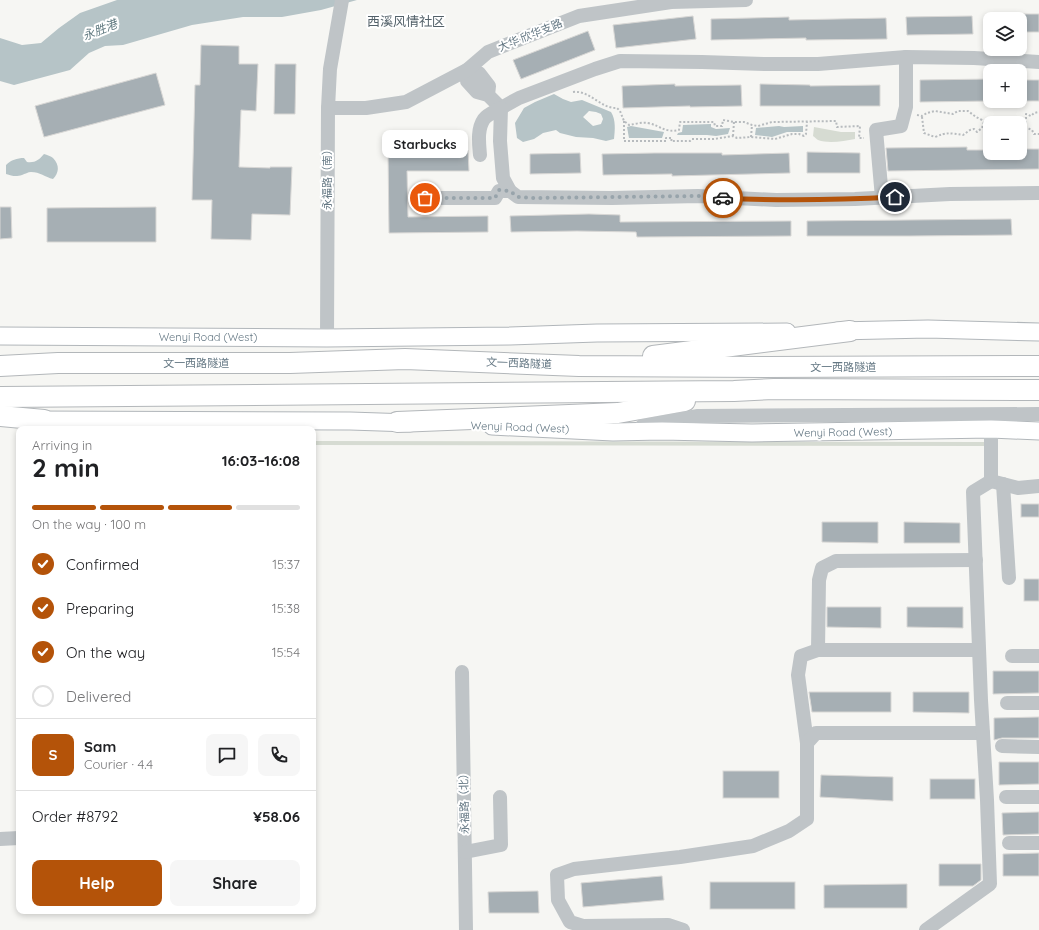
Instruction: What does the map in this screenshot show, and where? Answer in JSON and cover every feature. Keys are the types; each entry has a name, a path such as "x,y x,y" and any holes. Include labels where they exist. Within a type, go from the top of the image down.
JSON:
{"highway":[{"path":"578,366 850,331"},
{"name":"文一西路隧道","path":"0,366 58,363 290,363 405,359 578,366 1039,366"},
{"path":"0,361 58,363"},
{"name":"文一西路隧道","path":"0,397 734,391 774,389 1039,390"},
{"path":"397,422 618,413 734,391"},
{"path":"0,416 44,420"}],"main road":[{"name":"Wenyi Road (West)","path":"0,336 327,338 928,329 1039,332"},
{"name":"Wenyi Road (West)","path":"0,420 397,422 613,432 662,431 752,433 991,429 1039,431"}],"street":[{"name":"永福路（南）","path":"327,338 328,108 330,69 342,0"},
{"name":"大华·欣华支路","path":"328,108 366,108 406,102 467,70 488,52 579,16 671,2 746,0"},
{"path":"882,198 876,130 901,126 906,107 906,57"},
{"path":"480,155 479,140 481,126 485,118 519,98 620,61 818,64 906,57 974,58 1039,62"},
{"path":"467,70 467,81 478,92 488,95 501,108 500,141 503,178 510,191 518,197 698,196 776,200 855,199 950,194 1039,193"},
{"path":"425,198 495,198 499,190 510,191"},
{"path":"613,432 698,416 1039,414"},
{"path":"991,429 1009,578"},
{"path":"926,930 990,884 979,650 974,492 997,483 1018,488 1039,486"},
{"path":"818,650 819,580 822,568 836,561 976,560"},
{"path":"683,930 668,925 583,926 570,922 558,900 557,875 574,869 680,857 753,846 789,831 807,819 807,743 798,675 801,656 818,650 979,650"},
{"path":"1012,656 1039,656"},
{"name":"永福路（北）","path":"462,672 466,930"},
{"path":"1007,703 1039,703"},
{"path":"807,743 816,733 983,733"},
{"path":"1002,746 1039,747"},
{"path":"465,852 501,845 500,797"},
{"path":"1006,797 1039,797"},
{"path":"0,839 16,838"},
{"path":"1009,843 1039,843"}],"path":[{"path":"558,83 566,92 577,91 612,109 617,108 620,111 624,121 624,141 666,142 666,138 672,138 672,141 690,141 692,139 733,136 737,138 751,137 775,139 792,134 804,136 806,134 808,122"},
{"path":"905,111 922,116 935,111 953,114 958,111 968,111 976,118 983,121"},
{"path":"1026,116 1026,114 1031,116 1034,113 1039,112"},
{"path":"922,116 924,133 935,137 944,133 963,135 974,129 977,132 983,125"},
{"path":"624,121 629,125 646,123 669,131 679,130 680,122 714,122 715,126 722,126 723,120 744,122 758,126 772,122 836,121 837,126 860,126 859,138 876,138"},
{"path":"733,136 734,122"},
{"path":"751,137 752,125"},
{"path":"1027,128 1032,130 1034,134 1039,134"}],"shaded area":[{"path":"814,127 841,132 855,132 855,139 832,142 818,140 813,136"},
{"path":"316,441 984,442 984,446 316,445"}],"water":[{"name":"永胜港","path":"117,0 357,0 321,10 282,17 243,17 192,25 123,45 105,46 89,53 70,70 14,85 0,81 0,38 22,45 41,43 80,13"},
{"path":"554,94 571,102 582,100 611,112 613,115 615,129 614,139 606,141 593,138 576,137 560,133 556,130 543,133 534,139 523,142 517,138 515,123 524,108","holes":["589,111 601,114 603,119 601,124 593,126 583,117"]},
{"path":"711,124 711,127 716,129 730,128 728,134 716,136 677,135 678,133 682,132 683,125"},
{"path":"631,126 664,132 662,138 629,138 627,127"},
{"path":"803,126 803,132 787,132 772,137 755,135 756,128"},
{"path":"44,154 52,157 57,163 57,174 53,179 34,172 29,172 18,176 6,174 6,165 12,161 24,158 27,162 32,162 39,159"}],"building":[{"path":"1027,14 1039,14 1039,32 1027,32"},
{"path":"693,16 696,39 616,48 613,25"},
{"path":"972,16 973,34 907,35 906,17"},
{"path":"789,17 789,20 886,18 887,39 806,40 806,38 711,40 711,19"},
{"path":"588,31 595,50 521,79 513,60"},
{"path":"201,45 239,46 239,64 258,64 256,111 241,110 239,167 292,167 290,215 252,214 251,240 211,239 212,200 192,200 195,85 200,85"},
{"path":"275,64 296,64 295,114 274,114"},
{"path":"156,73 165,105 44,137 35,106"},
{"path":"983,79 983,101 920,102 920,80"},
{"path":"1027,80 1039,80 1039,101 1027,101"},
{"path":"675,84 675,86 741,85 742,106 623,108 622,86"},
{"path":"760,84 810,86 880,85 880,106 760,106"},
{"path":"967,147 967,150 983,150 983,160 1027,160 1027,149 1039,149 1039,169 888,171 886,148"},
{"path":"468,150 469,171 407,171 408,217 488,216 488,232 389,233 388,151"},
{"path":"807,152 860,153 860,173 807,173"},
{"path":"580,153 581,173 530,174 530,154"},
{"path":"722,153 722,155 789,153 790,173 672,176 672,174 603,175 602,154"},
{"path":"0,207 11,207 12,238 0,239"},
{"path":"156,207 156,242 47,242 47,208"},
{"path":"589,214 620,215 620,222 791,221 791,236 637,237 636,232 511,232 510,216"},
{"path":"1011,219 1012,235 807,236 807,221"},
{"path":"1021,504 1039,504 1039,517 1021,517"},
{"path":"822,522 878,522 878,543 822,542"},
{"path":"904,522 960,523 960,543 904,543"},
{"path":"1024,579 1039,579 1039,601 1024,601"},
{"path":"827,607 881,607 881,628 827,627"},
{"path":"907,607 963,607 963,628 907,627"},
{"path":"993,671 1039,671 1039,693 993,694"},
{"path":"809,692 891,692 891,712 812,712"},
{"path":"913,692 969,692 969,713 913,712"},
{"path":"1039,717 1039,738 1002,738 994,740 994,718"},
{"path":"999,762 1039,762 1039,784 999,785"},
{"path":"723,771 779,771 779,798 723,798"},
{"path":"821,775 893,777 893,801 820,797"},
{"path":"930,779 975,779 975,799 930,799"},
{"path":"1039,812 1039,834 1003,835 1002,813"},
{"path":"1039,853 1039,876 1003,876 1003,854"},
{"path":"939,864 981,864 981,880 973,886 939,886"},
{"path":"662,876 664,900 583,907 581,883"},
{"path":"710,882 795,882 795,909 710,909"},
{"path":"907,884 907,908 824,908 824,885"},
{"path":"538,891 539,913 489,913 488,892"}],"way so far":[{"path":"425,198 495,198 499,190 510,191 518,197 533,198 698,196 723,198"}],"place":[{"name":"Starbucks","path":"425,198"}],"district":[{"name":"西溪风情社区","path":"406,21"}],"route":[{"path":"723,198 776,200 895,197"}]}
